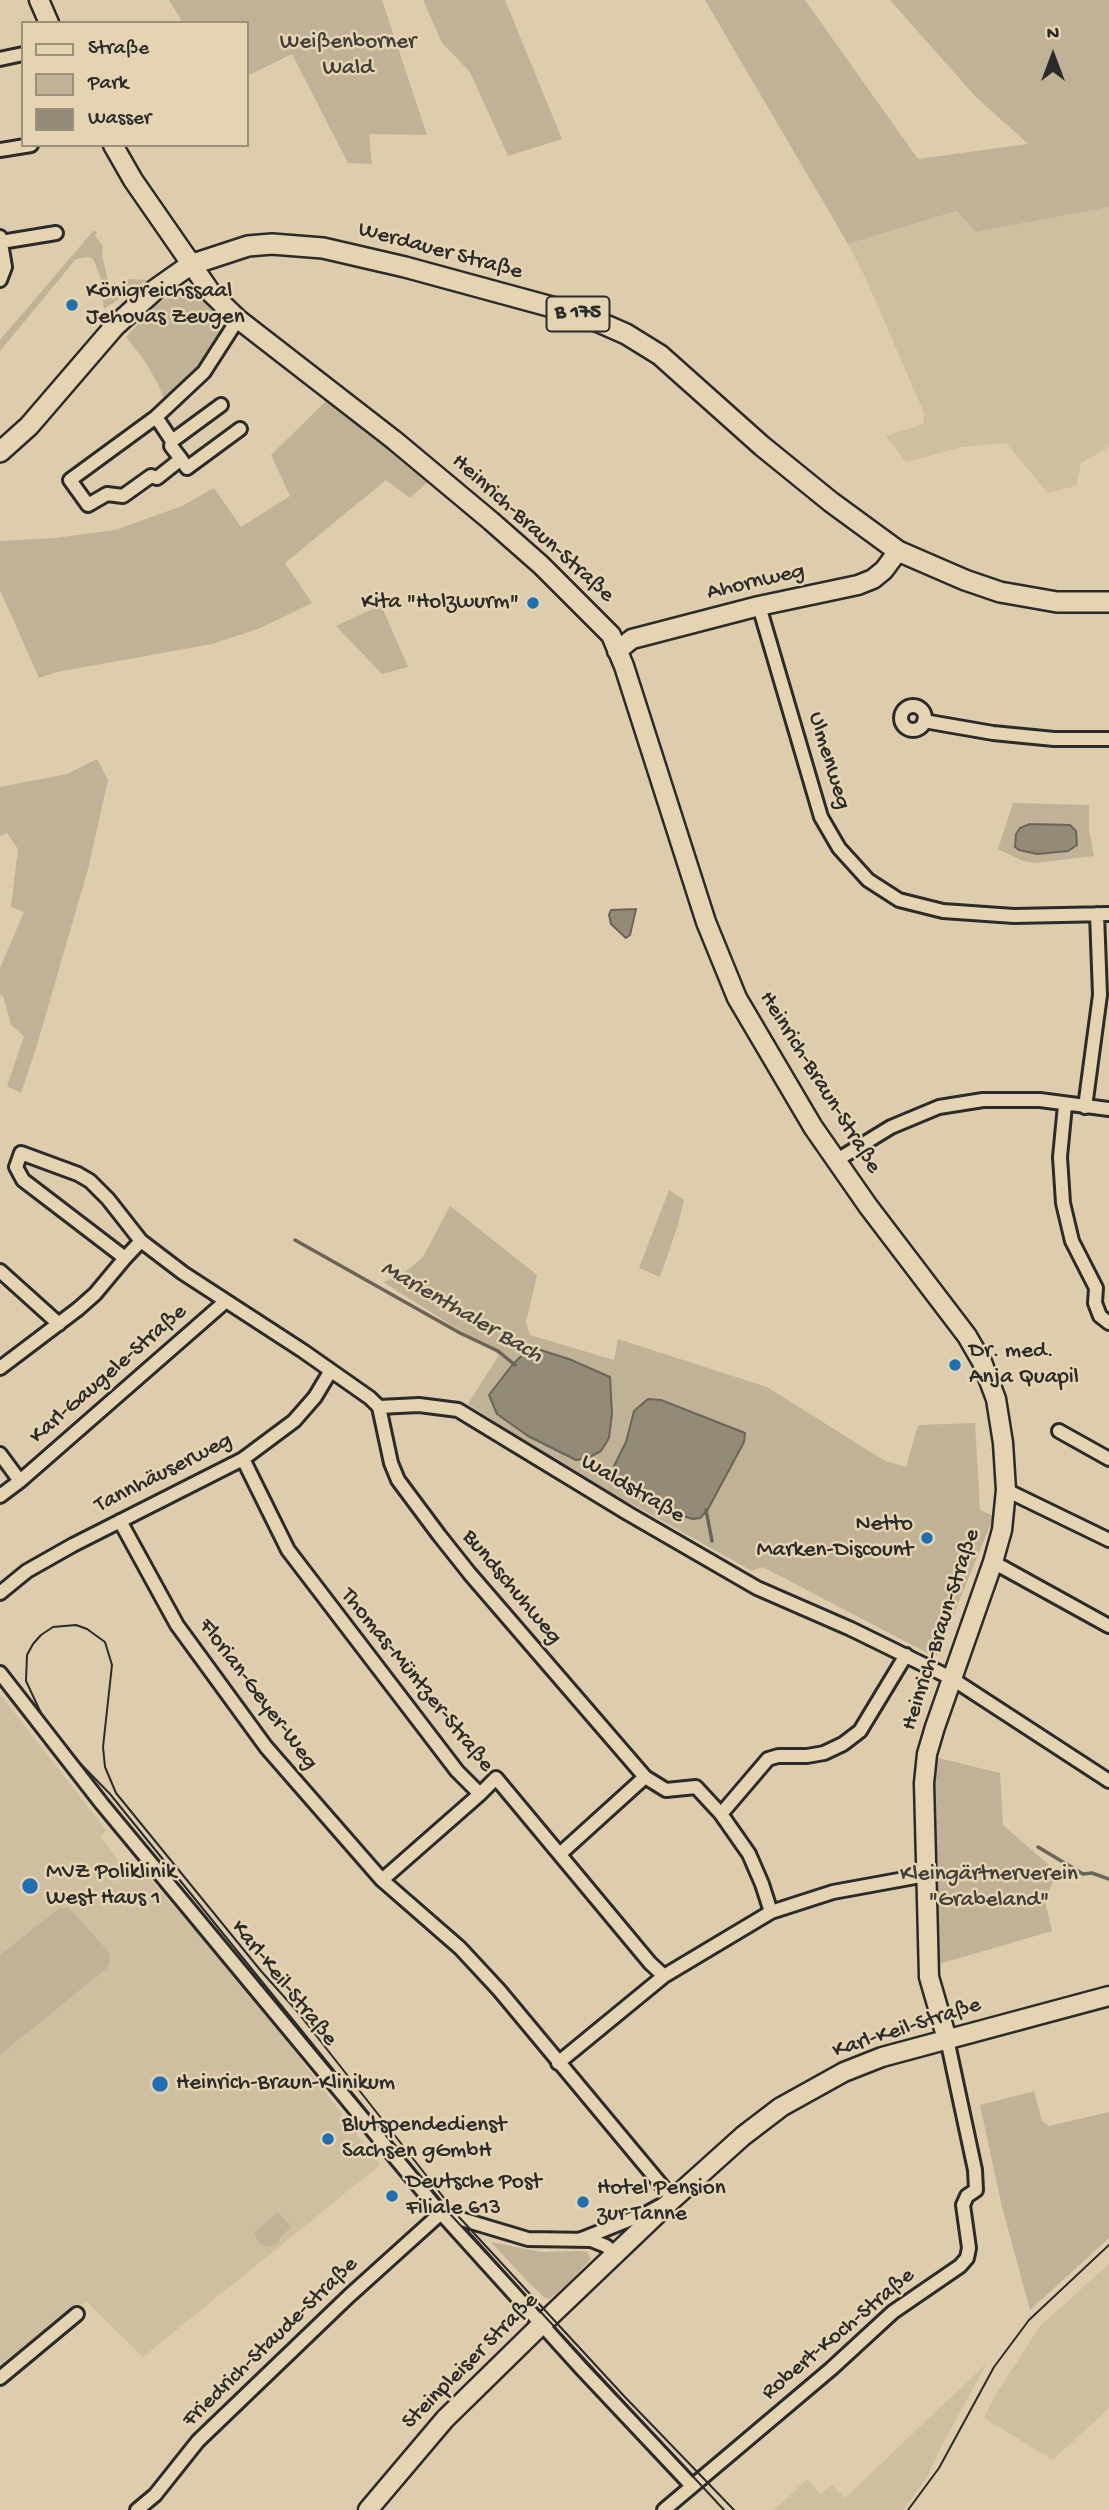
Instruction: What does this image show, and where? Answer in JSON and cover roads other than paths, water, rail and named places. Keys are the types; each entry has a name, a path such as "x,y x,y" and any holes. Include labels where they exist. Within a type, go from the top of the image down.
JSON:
{"main road":[{"name":"Werdauer Straße","path":"0,452 29,426 115,326 156,289 190,265 248,246 272,244 323,248 351,253 585,316 626,334 660,355 762,446 831,502 898,551 1000,592 1057,602 1109,603"}],"street":[{"path":"39,0 48,21"},
{"path":"0,59 21,54"},
{"path":"0,150 21,147"},
{"name":"Heinrich-Braun-Straße","path":"114,147 190,265 212,294 238,320 394,440 491,521 611,635 624,666 702,909 737,998 813,1127 868,1206 967,1336 982,1362 996,1399 1003,1444 1006,1490 1002,1530 927,1754 924,1783 929,1977 947,2039"},
{"path":"0,280 5,267 0,240 56,233"},
{"path":"181,459 157,478 151,477 122,496 107,494 88,505 70,480 156,417 204,372 238,320"},
{"path":"172,441 221,405"},
{"path":"156,417 172,441 171,446 187,468 240,429"},
{"name":"Ahornweg","path":"617,651 632,639 758,606 858,585 873,579 884,570 898,551"},
{"name":"Ulmenweg","path":"758,606 821,817 839,848 868,880 899,900 943,911 1014,916 1103,914"},
{"path":"925,721 1054,739 1109,739"},
{"path":"1085,1107 1100,995 1103,914"},
{"path":"837,1160 891,1127 939,1107 984,1100 1040,1100 1109,1109"},
{"path":"1065,1105 1060,1157 1063,1203 1072,1241 1096,1289 1095,1303 1100,1316 1109,1323"},
{"path":"125,1258 23,1180 16,1167 21,1153 90,1181 141,1241 183,1273 370,1398 379,1407"},
{"path":"2,1361 59,1324 95,1294 141,1241"},
{"path":"0,1271 59,1324"},
{"name":"Karl-Gaugele-Straße","path":"0,1496 226,1301"},
{"name":"Tannhäuserweg","path":"0,1594 27,1572 243,1459 294,1421 315,1397 330,1371"},
{"name":"Waldstraße","path":"379,1407 419,1405 458,1410 757,1588 851,1629 951,1678 1109,1781"},
{"name":"Bundschuhweg","path":"379,1407 391,1463 410,1497 470,1574 645,1777 666,1790 696,1787 721,1814 749,1854 771,1912"},
{"path":"1059,1431 1109,1459"},
{"path":"0,1454 20,1481"},
{"name":"Thomas-Müntzer-Straße","path":"243,1459 288,1550 449,1760 480,1794 496,1779 561,1853 650,1963 664,1976"},
{"path":"1006,1490 1109,1540"},
{"name":"Florian-Geyer-Weg","path":"120,1521 177,1625 266,1747 382,1881 460,1948 499,1990 673,2199"},
{"path":"993,1562 1109,1626"},
{"path":"721,1814 768,1759 824,1753 843,1744 860,1731 906,1655"},
{"name":"Karl-Keil-Straße","path":"0,1672 103,1804 441,2213 528,2239 591,2240 606,2246 615,2254 743,2136 781,2107 815,2086 876,2060 1109,1996"},
{"path":"561,1853 645,1777"},
{"path":"382,1881 480,1794"},
{"path":"558,2063 664,1976 771,1912 842,1889 926,1875"},
{"name":"Robert-Koch-Straße","path":"664,2510 831,2369 893,2312 960,2266 967,2258 969,2248 963,2205 967,2196 976,2190 975,2170 947,2039"},
{"name":"Karl-Keil-Straße","path":"579,2240 649,2212 673,2199"},
{"path":"441,2213 692,2486"},
{"name":"Friedrich-Staude-Straße","path":"137,2510 155,2495 198,2441 349,2296 441,2213"},
{"name":"Steinpleiser Straße","path":"368,2510 445,2419 615,2254"},
{"path":"0,2378 77,2314"}],"water":[{"path":"1030,824 1070,825 1076,831 1077,845 1068,851 1037,854 1019,850 1015,847 1016,834 1020,828"},
{"path":"636,909 630,935 626,938 611,924 609,915 611,910"},
{"path":"531,1347 569,1359 610,1377 612,1414 609,1438 601,1451 588,1458 576,1460 528,1436 497,1414 489,1395 513,1364"},
{"path":"648,1399 661,1400 745,1433 744,1442 707,1511 700,1518 693,1519 662,1510 624,1490 614,1472 634,1411"}],"waterway":[{"name":"Marienthaler Bach","path":"295,1240 460,1333 498,1351 515,1365"},
{"name":"Marienthaler Bach","path":"706,1510 712,1541"},
{"name":"Marienthaler Bach","path":"1038,1847 1083,1874 1092,1873 1109,1879"}],"tram line":[{"path":"724,2510 451,2215 110,1794 76,1759 41,1713 26,1681 27,1655 41,1635 53,1627 76,1625 87,1629 105,1642 112,1665 103,1747 105,1767 116,1793 296,2010 459,2217 624,2396 734,2510"},
{"path":"908,2510 939,2468 994,2367 1029,2320 1109,2245"}],"place":[{"name":"Königreichssaal Jehovas Zeugen","path":"72,305"},
{"name":"Kita \"Holzwurm\"","path":"533,603"},
{"name":"Dr. med. Anja Quapil","path":"955,1365"},
{"name":"Netto Marken-Discount","path":"927,1538"},
{"name":"MVZ Poliklinik West Haus 1","path":"30,1886"},
{"name":"Heinrich-Braun-Klinikum","path":"160,2084"},
{"name":"Blutspendedienst Sachsen gGmbH","path":"328,2139"},
{"name":"Deutsche Post Filiale 613","path":"392,2196"},
{"name":"Hotel Pension zur Tanne","path":"583,2202"}],"park label":[{"name":"Weißenborner Wald","path":"348,56"},
{"name":"Kleingärtnerverein \"Grabeland\"","path":"989,1888"}]}
